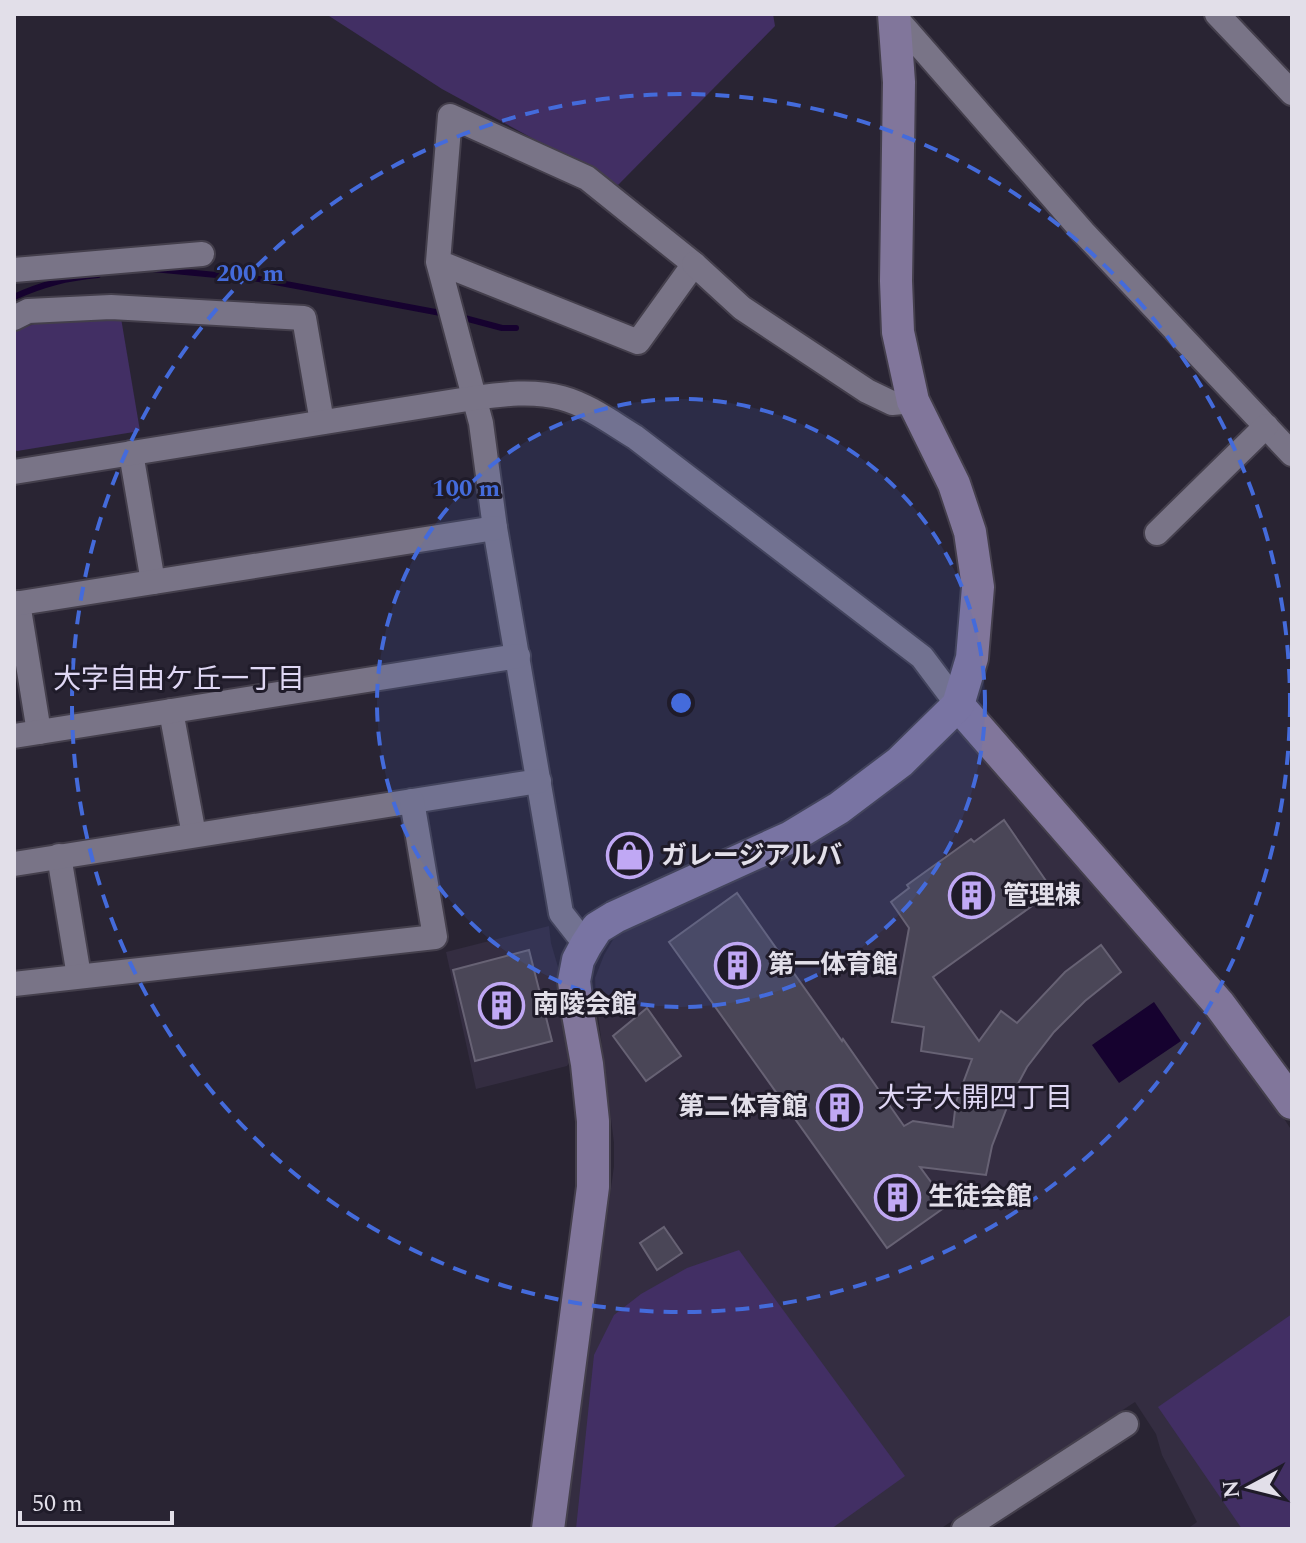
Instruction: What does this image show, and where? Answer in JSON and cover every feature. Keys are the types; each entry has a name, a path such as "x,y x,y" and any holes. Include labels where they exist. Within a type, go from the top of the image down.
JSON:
{"street":[{"path":"1217,14 1292,93"},
{"path":"548,1529 593,1187 593,1121 574,981 578,960 597,928 791,837 839,808 900,762 958,705 972,658 978,587 970,532 954,484 913,401 898,332 896,194 899,82 895,15"},
{"path":"895,15 1083,232 1292,454"},
{"path":"586,945 561,913 495,528 481,423 438,262 450,116 587,178 694,264 742,308 867,391 892,403 913,401"},
{"path":"14,270 202,254"},
{"path":"438,262 638,342 694,264"},
{"path":"14,318 28,311 111,307 304,318 322,422"},
{"path":"14,472 511,394 564,398 600,415 635,437 922,657 958,705 1219,1004 1290,1094"},
{"path":"1157,533 1266,426"},
{"path":"131,453 153,582"},
{"path":"39,732 16,603 495,528"},
{"path":"14,736 518,656"},
{"path":"171,711 194,835"},
{"path":"14,864 539,781"},
{"path":"14,984 435,937 412,801"},
{"path":"59,856 79,976"},
{"path":"964,1529 1126,1424"}],"shaded area":[{"path":"326,14 773,14 775,26 618,185 442,89"},
{"path":"121,318 140,431 17,451 14,449 14,331 43,321"},
{"path":"960,728 1242,1054 1292,1131 1292,1529 1187,1529 1197,1522 1162,1455 1156,1434 1135,1402 940,1529 565,1529 614,1166 595,978 604,955 623,930 896,785"},
{"path":"549,926 574,1055 567,1066 476,1089 446,952"},
{"path":"1154,1002 1181,1041 1119,1083 1092,1045"},
{"path":"739,1250 905,1476 831,1529 576,1529 594,1355 614,1315 641,1294 687,1268"},
{"path":"1292,1314 1292,1529 1242,1529 1158,1407"}],"building":[{"path":"1004,820 1053,891 933,977 979,1041 1001,1011 1017,1023 1065,972 1101,945 1121,972 1085,1001 1054,1032 1027,1067 1011,1097 992,1146 986,1175 920,1167 948,1205 887,1248 669,942 737,893 904,1126 913,1121 953,1127 956,1102 972,1059 921,1051 924,1027 892,1022 909,928 891,902 909,888 907,885 971,839 974,842"},
{"name":"南陵会館","path":"529,950 552,1041 475,1061 453,970"},
{"path":"647,1008 681,1056 646,1081 613,1036"},
{"path":"664,1227 682,1253 657,1270 640,1243"}],"waterway":[{"path":"153,269 259,279 446,314"},
{"path":"14,297 55,282 98,275"},
{"path":"457,316 502,328 516,328"}],"place":[{"name":"ガレージアルバ","path":"630,856"},
{"name":"管理棟","path":"972,896"},
{"name":"第一体育館","path":"737,965"},
{"name":"南陵会館","path":"502,1005"},
{"name":"第二体育館","path":"839,1107"},
{"name":"生徒会館","path":"897,1197"}],"district":[{"name":"大字自由ケ丘一丁目","path":"179,679"},
{"name":"大字大開四丁目","path":"975,1098"}]}
